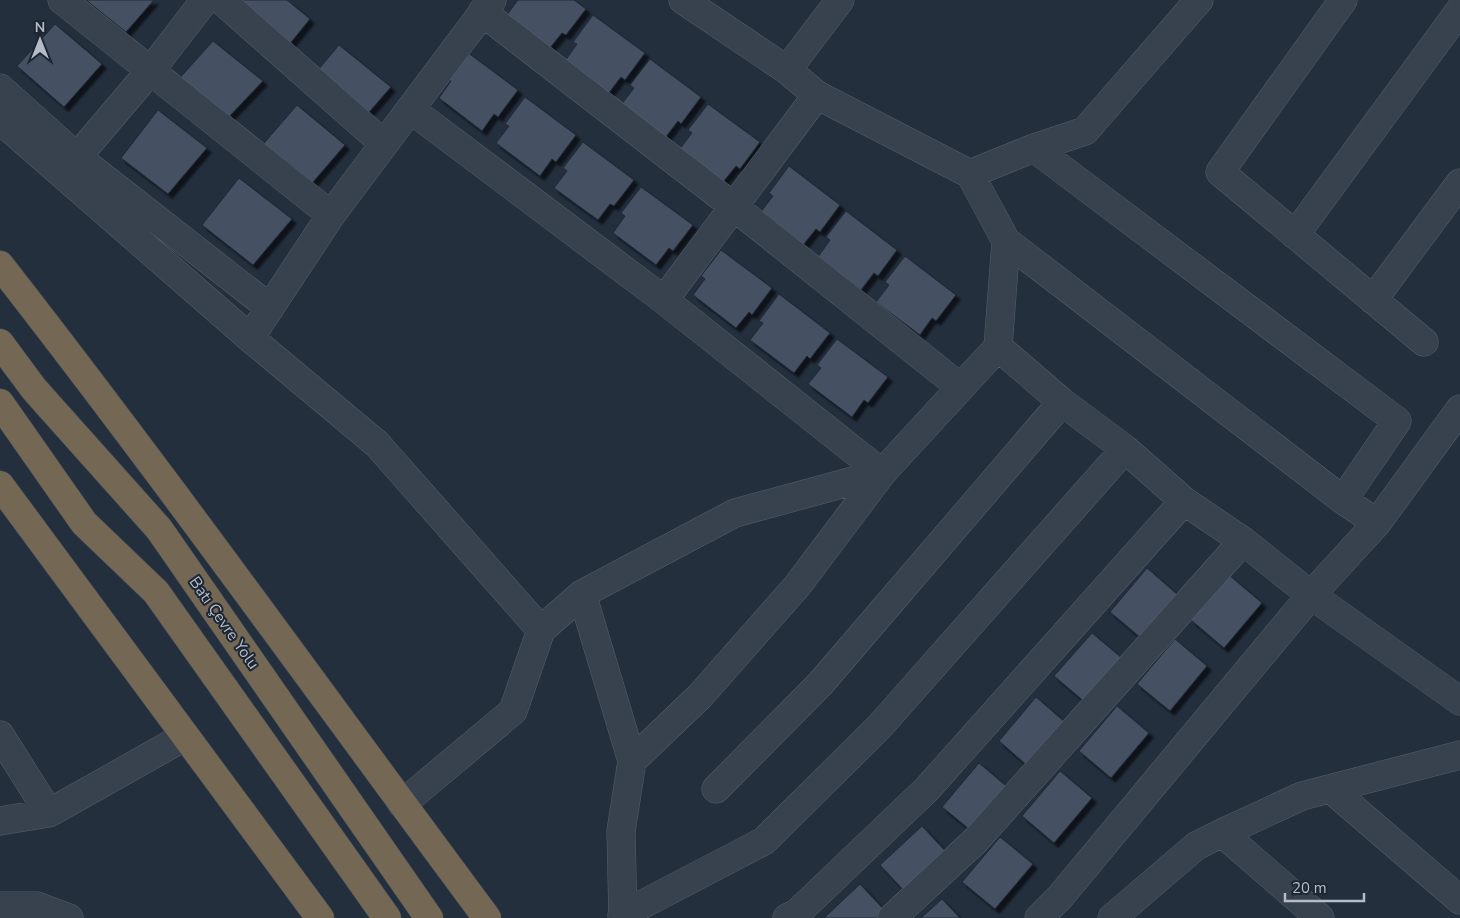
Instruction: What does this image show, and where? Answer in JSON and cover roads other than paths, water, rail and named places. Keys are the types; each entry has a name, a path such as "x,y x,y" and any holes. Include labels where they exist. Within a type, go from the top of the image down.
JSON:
{"highway":[{"path":"0,265 91,381 487,918"},
{"name":"Batı Çevre Yolu","path":"0,343 34,389 159,529 429,918"},
{"path":"0,403 84,522 156,592 387,918"},
{"path":"0,484 184,737 320,918"}],"street":[{"path":"62,0 331,215"},
{"path":"77,157 151,70 205,0"},
{"path":"221,0 384,144"},
{"path":"683,0 787,70 817,95 970,174 1006,241 1343,500 1377,522"},
{"path":"787,70 840,0"},
{"path":"970,174 1034,148 1085,132 1199,0"},
{"path":"1343,0 1220,172 1424,342"},
{"path":"250,338 331,215 487,6 733,206 960,386"},
{"path":"1295,235 1460,10"},
{"path":"0,88 77,157 270,308"},
{"path":"664,300 817,95"},
{"path":"410,109 664,300 882,473"},
{"path":"0,120 250,338 377,444 541,630"},
{"path":"1034,148 1397,421 1343,500"},
{"path":"1373,300 1460,183"},
{"path":"632,760 700,696 797,586 882,473 960,386 998,347 1006,241"},
{"path":"998,347 1062,402 1125,449 1184,501 1242,541 1312,595 1460,701"},
{"path":"716,789 820,682 1062,402"},
{"path":"1039,918 1060,897 1312,595 1377,522 1460,409"},
{"path":"582,594 632,760 621,831 623,917 764,841 880,726 1125,449"},
{"path":"402,804 513,711 541,630 582,594 734,513 882,473"},
{"path":"787,918 797,913 926,789 1184,501"},
{"path":"892,918 975,841 1242,541"},
{"path":"0,735 49,813"},
{"path":"0,821 49,813 184,737"},
{"path":"1112,918 1196,846 1222,833 1302,796 1332,790 1460,755"},
{"path":"1332,790 1460,900"},
{"path":"1222,833 1320,918"},
{"path":"0,906 37,906 68,918"}]}
